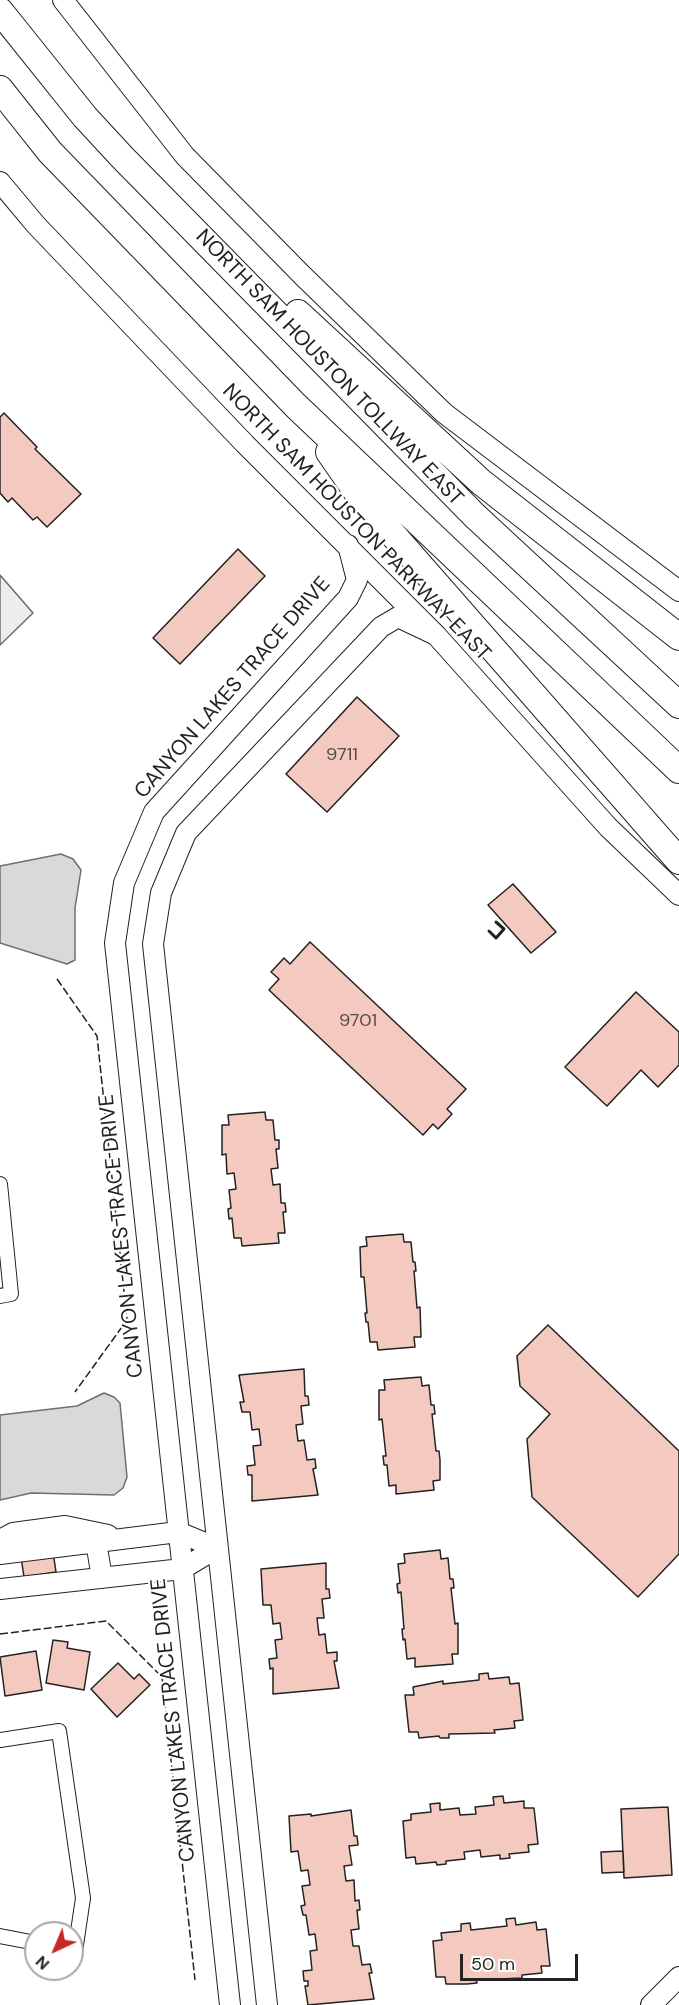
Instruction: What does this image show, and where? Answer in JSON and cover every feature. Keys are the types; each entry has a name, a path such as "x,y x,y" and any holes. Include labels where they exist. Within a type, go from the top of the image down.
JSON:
{"highway":[{"name":"NORTH SAM HOUSTON TOLLWAY EAST","path":"0,11 86,117 122,157 475,516 679,705"},
{"name":"NORTH SAM HOUSTON TOLLWAY EAST","path":"0,89 50,152 296,406 679,770"},
{"path":"122,157 172,192 376,387 481,482 679,637"},
{"path":"296,406 361,498 679,861"}],"street":[{"path":"63,0 184,156 444,413 679,591"},
{"name":"NORTH SAM HOUSTON PARKWAY EAST","path":"0,182 36,225 237,435 436,635 608,827 679,895"},
{"name":"CANYON LAKES TRACE DRIVE","path":"230,2005 115,943 124,883 154,812 348,598 357,580 348,545"},
{"path":"267,2005 153,944 161,893 186,833 381,627 398,617 436,635"},
{"path":"0,1184 6,1295"},
{"path":"0,1540 14,1533 65,1526 126,1539"},
{"path":"0,1554 178,1532 217,1548"},
{"path":"96,1542 102,1578"},
{"path":"0,1589 182,1569 217,1548"},
{"path":"0,1740 59,1731 83,1898 79,1921"},
{"path":"0,1936 24,1941"},
{"path":"651,2005 679,1977"}],"shaded area":[{"path":"0,575 33,613 0,645"},
{"path":"61,854 73,859 81,870 75,908 75,960 67,964 0,943 0,866"},
{"path":"104,1393 114,1397 120,1403 127,1477 123,1488 114,1495 31,1493 0,1500 0,1415 77,1406"}],"building":[{"path":"4,413 37,447 35,449 81,494 47,527 37,517 33,520 12,498 8,502 0,493 0,417"},
{"path":"238,549 265,576 180,664 153,638"},
{"path":"357,697 399,736 327,812 286,774"},
{"path":"513,884 556,932 531,953 488,905"},
{"path":"310,942 466,1089 447,1109 452,1114 438,1129 433,1124 423,1135 269,990 279,979 271,972 284,958 290,964"},
{"path":"636,992 679,1032 679,1065 658,1087 641,1070 607,1106 565,1067"},
{"path":"265,1112 266,1120 273,1120 275,1140 279,1140 279,1149 276,1149 278,1168 271,1169 273,1185 280,1184 281,1203 285,1203 286,1212 283,1212 285,1233 278,1233 279,1243 242,1246 241,1238 234,1238 232,1218 229,1219 228,1209 231,1208 229,1190 236,1189 234,1173 227,1174 226,1154 222,1155 222,1125 229,1125 228,1115"},
{"path":"403,1234 404,1242 411,1242 413,1262 415,1262 421,1337 414,1337 415,1347 378,1350 377,1342 370,1342 368,1322 366,1322 360,1247 367,1246 366,1237"},
{"path":"548,1325 679,1451 679,1554 638,1597 532,1497 527,1439 550,1414 520,1386 517,1356"},
{"path":"304,1369 305,1396 308,1396 309,1405 301,1406 303,1424 296,1425 298,1441 304,1440 307,1460 315,1459 316,1468 313,1469 318,1495 252,1501 252,1475 248,1475 247,1466 255,1465 253,1446 261,1445 259,1429 252,1430 250,1412 242,1412 240,1402 244,1402 239,1375"},
{"path":"421,1377 422,1386 429,1385 431,1405 434,1405 435,1414 432,1414 436,1451 439,1451 440,1480 433,1481 434,1490 396,1494 396,1485 389,1486 387,1465 384,1465 383,1456 386,1456 382,1419 379,1420 379,1390 385,1390 384,1380"},
{"path":"440,1550 441,1559 448,1558 450,1579 453,1579 454,1588 451,1588 455,1624 458,1623 458,1654 452,1654 453,1664 415,1667 415,1658 407,1659 405,1639 403,1640 401,1592 398,1593 397,1584 400,1583 398,1564 405,1563 404,1554"},
{"path":"53,1552 56,1572 24,1577 21,1557"},
{"path":"326,1563 326,1589 329,1589 330,1598 322,1599 324,1618 317,1618 319,1635 325,1634 327,1653 337,1652 337,1661 334,1661 339,1688 273,1694 273,1668 270,1669 269,1659 277,1658 275,1640 282,1639 280,1623 273,1624 271,1605 263,1605 261,1569"},
{"path":"53,1640 68,1642 67,1648 90,1652 84,1690 46,1683"},
{"path":"36,1651 42,1690 5,1696 0,1657"},
{"path":"118,1663 134,1679 139,1674 150,1685 117,1717 91,1689"},
{"path":"488,1673 489,1679 509,1677 510,1684 519,1683 523,1720 514,1721 515,1728 494,1730 495,1733 449,1734 449,1738 439,1736 419,1738 418,1732 409,1732 405,1695 414,1695 413,1687 443,1681 443,1684 479,1680 479,1674"},
{"path":"503,1796 504,1803 524,1801 524,1808 534,1808 538,1844 528,1845 529,1852 509,1854 510,1858 500,1859 500,1855 481,1857 480,1850 464,1852 465,1859 446,1861 446,1864 437,1865 436,1862 416,1864 415,1857 406,1858 403,1821 411,1820 411,1814 431,1812 430,1804 440,1803 440,1810 459,1808 460,1815 476,1814 475,1807 494,1805 493,1797"},
{"path":"668,1807 672,1875 624,1878 621,1809"},
{"path":"351,1810 354,1836 357,1836 358,1845 349,1846 352,1865 344,1866 346,1881 354,1880 355,1901 359,1900 360,1910 357,1910 359,1929 351,1930 353,1946 359,1946 362,1965 370,1964 372,1973 369,1973 374,1999 308,2005 305,1986 308,1986 308,1981 304,1981 303,1971 312,1970 310,1951 317,1950 315,1934 309,1935 306,1915 303,1915 301,1906 305,1905 302,1886 310,1885 308,1870 301,1871 298,1851 291,1852 289,1816 311,1814 311,1816"},
{"path":"623,1851 624,1872 602,1873 601,1852"},
{"path":"515,1918 516,1925 536,1922 537,1930 546,1929 550,1966 541,1966 542,1973 522,1975 522,1978 476,1980 477,1983 467,1984 446,1984 445,1977 436,1977 433,1941 442,1940 441,1933 461,1931 461,1924 470,1923 471,1930 507,1926 506,1919"}],"fence":[{"path":"57,979 97,1036 127,1320 75,1392"},
{"path":"0,1634 106,1621 162,1677 195,1980"}],"wall":[{"path":"489,931 496,938 504,929 496,922"}]}
